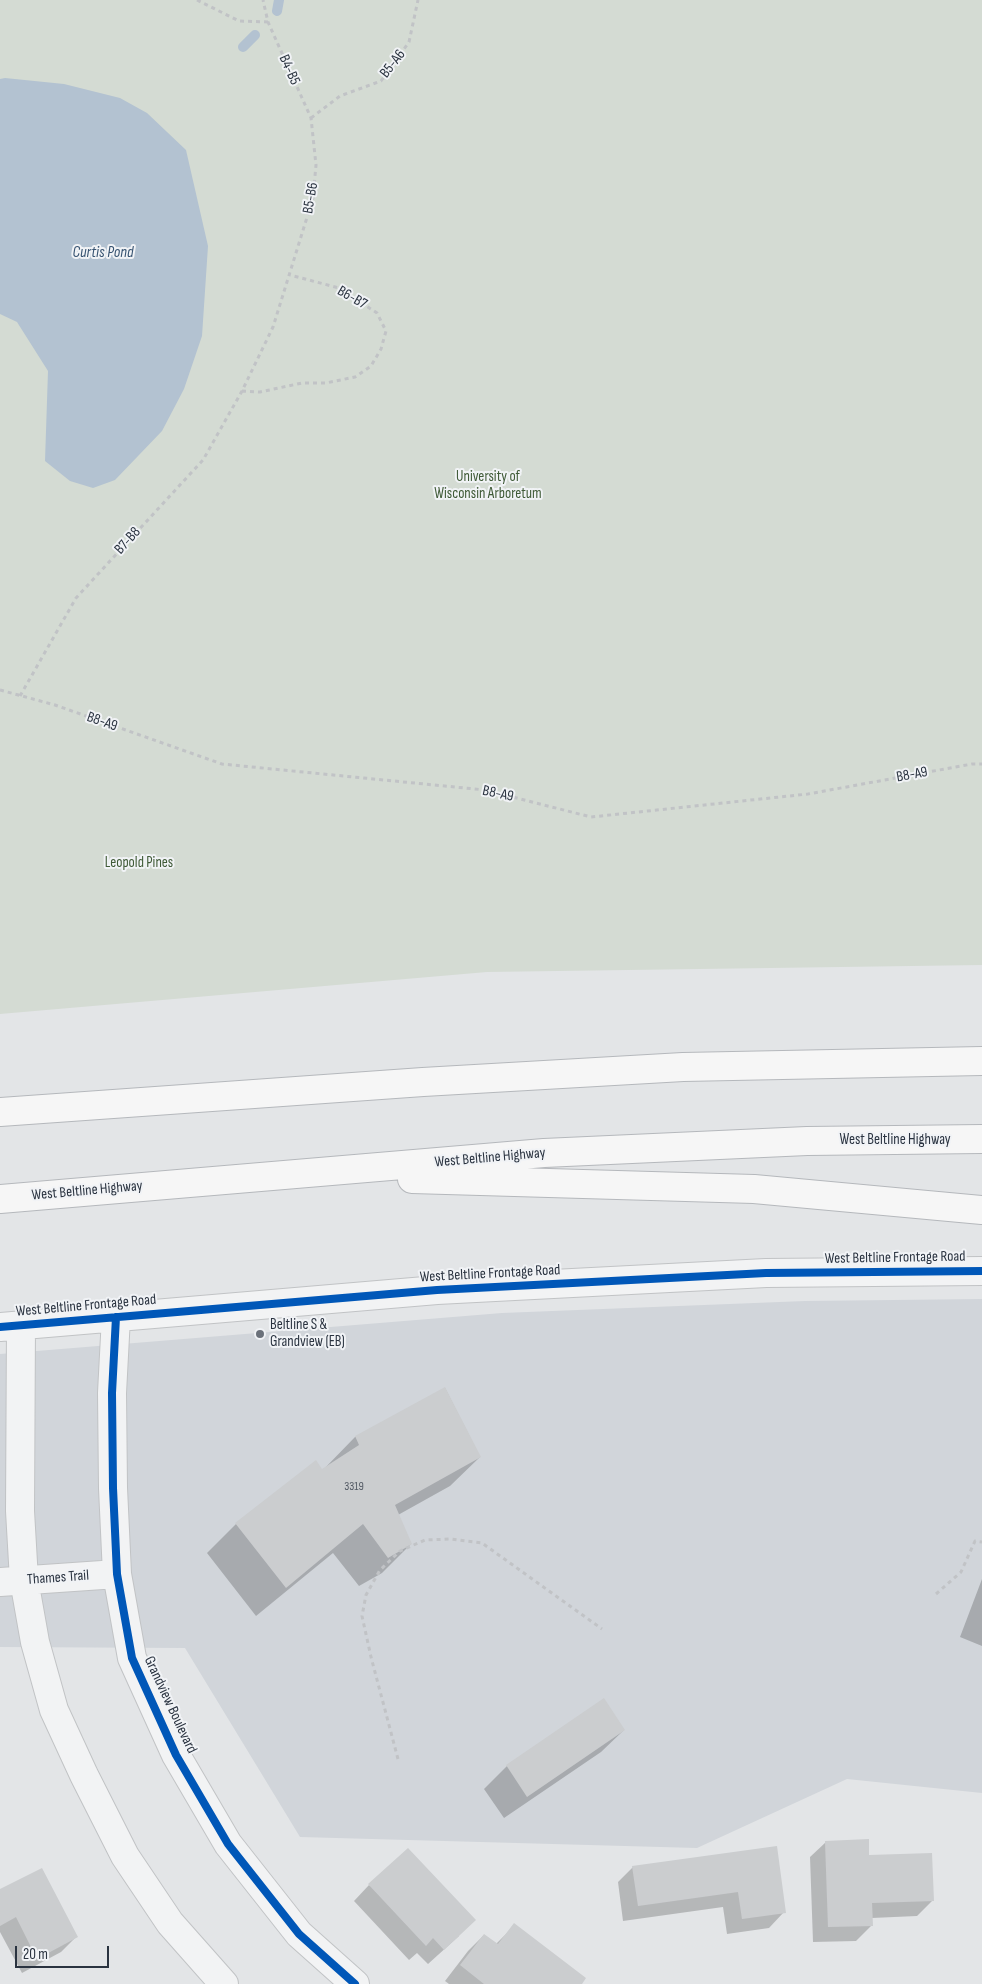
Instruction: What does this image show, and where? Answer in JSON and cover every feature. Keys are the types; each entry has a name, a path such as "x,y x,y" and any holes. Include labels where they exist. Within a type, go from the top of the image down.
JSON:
{"highway":[{"path":"0,1112 423,1082 673,1067 982,1061"},
{"name":"West Beltline Highway","path":"0,1199 544,1153 807,1140 982,1139"},
{"path":"278,1176 754,1189 982,1210"}],"street":[{"name":"West Beltline Frontage Road","path":"10,1326 437,1290 612,1280 766,1273 982,1271"},
{"name":"Grandview Boulevard","path":"116,1317 112,1403 117,1574 132,1658 180,1762 228,1844 299,1934 355,1984"},
{"path":"10,1326 20,1511 12,1581 36,1642 54,1710 125,1856 170,1923 224,1984"},
{"name":"Thames Trail","path":"12,1581 117,1574"}],"path":[{"path":"197,0 239,20 268,22"},
{"path":"242,391 273,327 290,275"},
{"path":"398,1758 362,1616 366,1595 380,1570 400,1551 425,1540 451,1539 482,1543 602,1630"},
{"path":"936,1594 961,1572 976,1541 982,1542"}],"shaded area":[{"path":"982,1299 982,1793 847,1779 697,1848 300,1837 185,1648 0,1647 0,1354 502,1313 805,1301"}],"green space":[{"name":"University of Wisconsin Arboretum","path":"0,0 982,0 982,965 487,972 0,1014"}],"water":[{"name":"Curtis Pond","path":"0,79 64,84 120,98 147,113 186,150 208,246 202,336 184,389 162,431 115,480 93,488 70,481 45,461 48,371 17,322 0,314"}],"building":[{"path":"445,1387 481,1457 395,1505 412,1544 388,1558 363,1524 286,1588 235,1523 316,1460 322,1469 359,1445 355,1436"},
{"path":"604,1698 625,1730 527,1797 506,1765"},
{"path":"869,1839 869,1855 932,1853 934,1901 872,1903 873,1926 828,1927 825,1841"},
{"path":"777,1846 786,1913 742,1919 738,1892 638,1906 632,1866"},
{"path":"408,1848 476,1920 444,1950 433,1938 426,1946 368,1884"},
{"path":"42,1868 78,1937 37,1959 16,1917 0,1926 0,1889"},
{"path":"514,1923 586,1978 582,1984 484,1984 460,1965 484,1934 498,1944"}],"waterway":[{"path":"277,11 279,0"},
{"path":"243,47 255,35"}],"cycle path":[{"path":"0,1327 437,1290 766,1273 982,1271"},
{"path":"116,1317 112,1393 113,1488 117,1574 132,1658 176,1755 228,1844 299,1934 355,1984"}],"place":[{"name":"Beltline S & Grandview (EB)","path":"260,1334"}],"park label":[{"name":"Leopold Pines","path":"139,863"}]}
